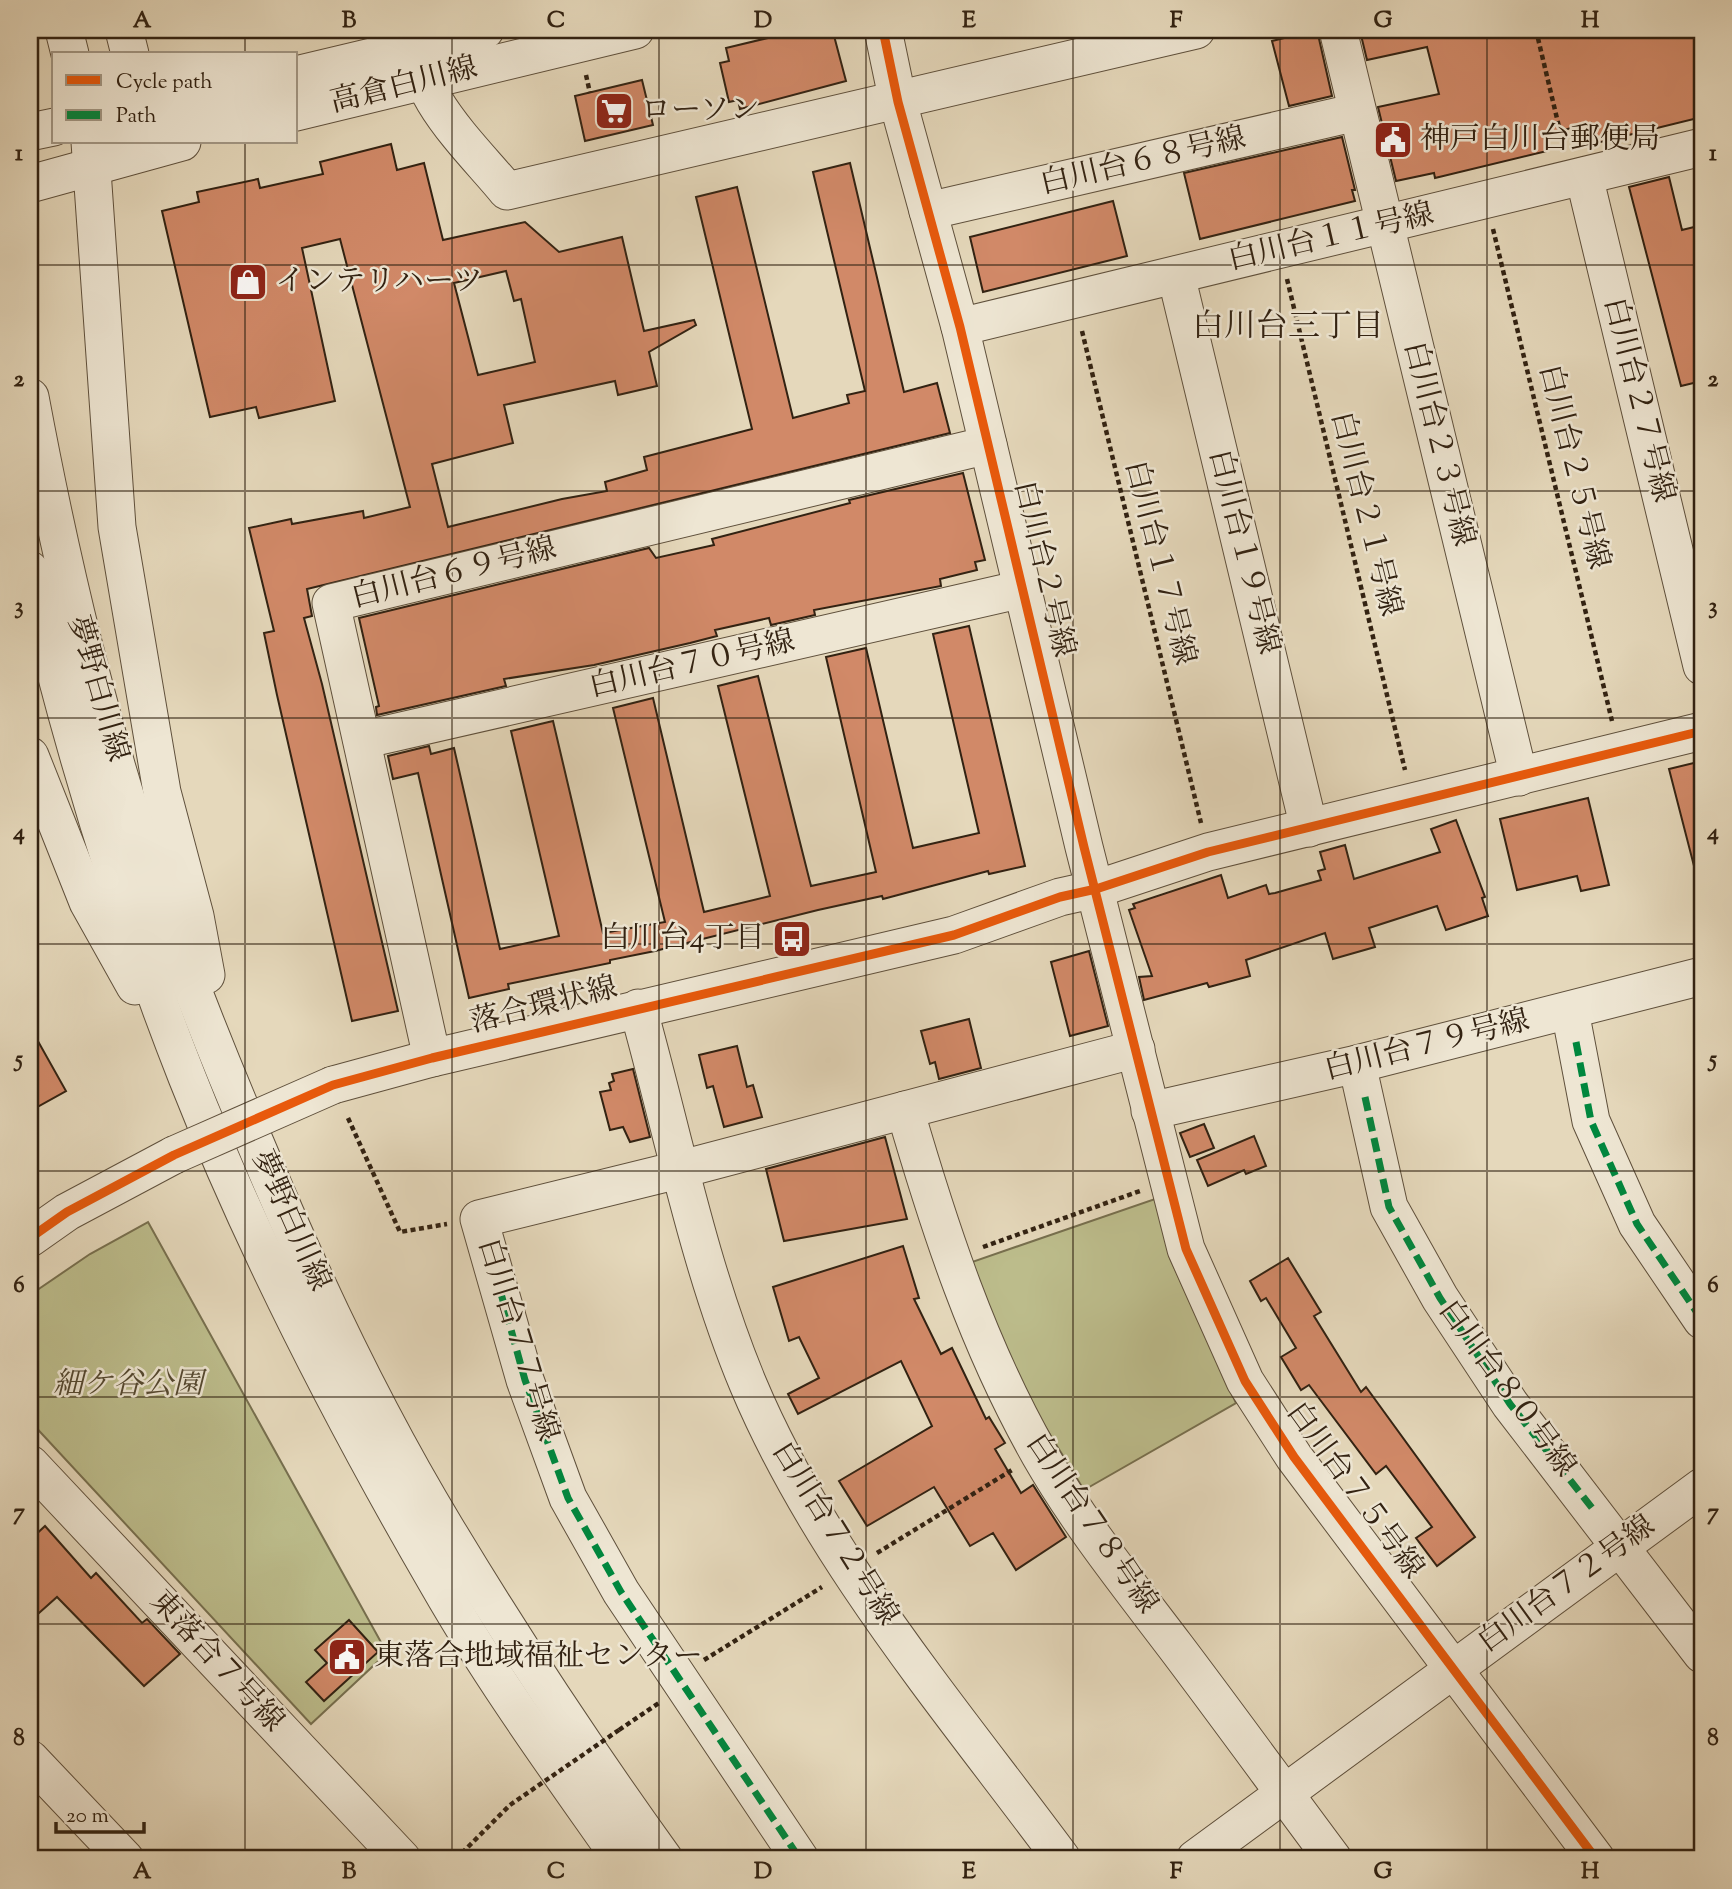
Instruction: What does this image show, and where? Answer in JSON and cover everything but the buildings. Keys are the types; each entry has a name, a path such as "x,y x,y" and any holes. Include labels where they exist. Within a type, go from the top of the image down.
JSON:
{"street":[{"path":"64,30 70,52"},
{"path":"124,30 130,52"},
{"name":"高倉白川線","path":"298,74 416,38 485,30"},
{"name":"高倉白川線","path":"298,112 635,30"},
{"path":"416,38 422,82 507,191 898,102 1196,30"},
{"name":"白川台２３号線","path":"1338,30 1519,777"},
{"name":"白川台２号線","path":"884,33 898,102 960,327 1150,1111"},
{"name":"白川台６８号線","path":"928,211 1357,112"},
{"path":"30,132 52,127"},
{"path":"30,184 91,155 168,144"},
{"name":"白川台１１号線","path":"960,327 1702,148"},
{"path":"91,155 117,527 162,792 195,916 222,1065"},
{"name":"白川台２７号線","path":"1578,177 1702,666"},
{"name":"白川台１９号線","path":"1176,275 1309,828"},
{"name":"夢野白川線","path":"30,397 69,589 155,887 222,1065 294,1238 368,1386 444,1527 592,1757 664,1859"},
{"name":"白川台６９号線","path":"432,1058 331,603 988,446"},
{"name":"夢野白川線","path":"30,570 84,778 120,892 187,1079 282,1293 346,1419 439,1586 481,1653 621,1859"},
{"name":"白川台７０号線","path":"362,740 1022,589"},
{"name":"落合環状線","path":"30,1238 67,1212 174,1154 333,1085 638,1008 954,935 1060,897 1096,889 1208,852 1702,731"},
{"path":"30,756 88,902 187,1079"},
{"name":"白川台７９号線","path":"1150,1111 1361,1080 1573,1027 1702,976"},
{"name":"白川台７２号線","path":"638,1008 719,1306 748,1384 795,1483 849,1570 1062,1859"},
{"path":"1573,1027 1591,1121 1637,1224 1702,1320"},
{"name":"白川台７７号線","path":"800,1859 621,1592 568,1498 525,1380 479,1219 682,1169 1136,1049"},
{"name":"白川台８０号線","path":"1361,1080 1389,1207 1440,1298 1510,1404 1702,1654"},
{"name":"白川台７８号線","path":"905,1110 950,1259 997,1372 1063,1493 1333,1859"},
{"name":"白川台７５号線","path":"1150,1111 1186,1249 1245,1381 1294,1457 1596,1859"},
{"name":"東落合７号線","path":"30,1464 402,1859"},
{"name":"白川台７２号線","path":"1195,1859 1702,1487"},
{"path":"30,1759 125,1859"}],"path":[{"path":"1536,30 1578,177"},
{"path":"348,1118 400,1232 479,1219"},
{"path":"950,1259 1167,1182"},
{"path":"456,1859 510,1805 683,1686"}],"green space":[{"path":"1155,1199 1170,1258 1236,1403 1084,1490 1019,1384 972,1262"},
{"name":"細ケ谷公園","path":"148,1222 387,1653 311,1724 30,1421 30,1295 90,1254"}],"marked path":[{"path":"1576,1042 1591,1121 1637,1224 1702,1320"},
{"path":"1365,1097 1389,1207 1440,1298 1510,1404 1596,1513"},
{"path":"500,1290 525,1380 568,1498 621,1592 800,1859"}],"cycle path":[{"path":"883,30 898,102 960,327 1084,847 1186,1249 1245,1381 1294,1457 1596,1859"},
{"path":"30,1238 67,1212 174,1155 333,1085 432,1058 954,935 1060,897 1096,889 1208,852 1702,731"}],"place":[{"name":"ローソン","path":"614,111"},
{"name":"神戸白川台郵便局","path":"1393,140"},
{"name":"インテリハーツ","path":"248,282"},
{"name":"白川台4丁目","path":"792,939"},
{"name":"東落合地域福祉センター","path":"347,1657"}],"district":[{"name":"白川台三丁目","path":"1288,328"}]}
